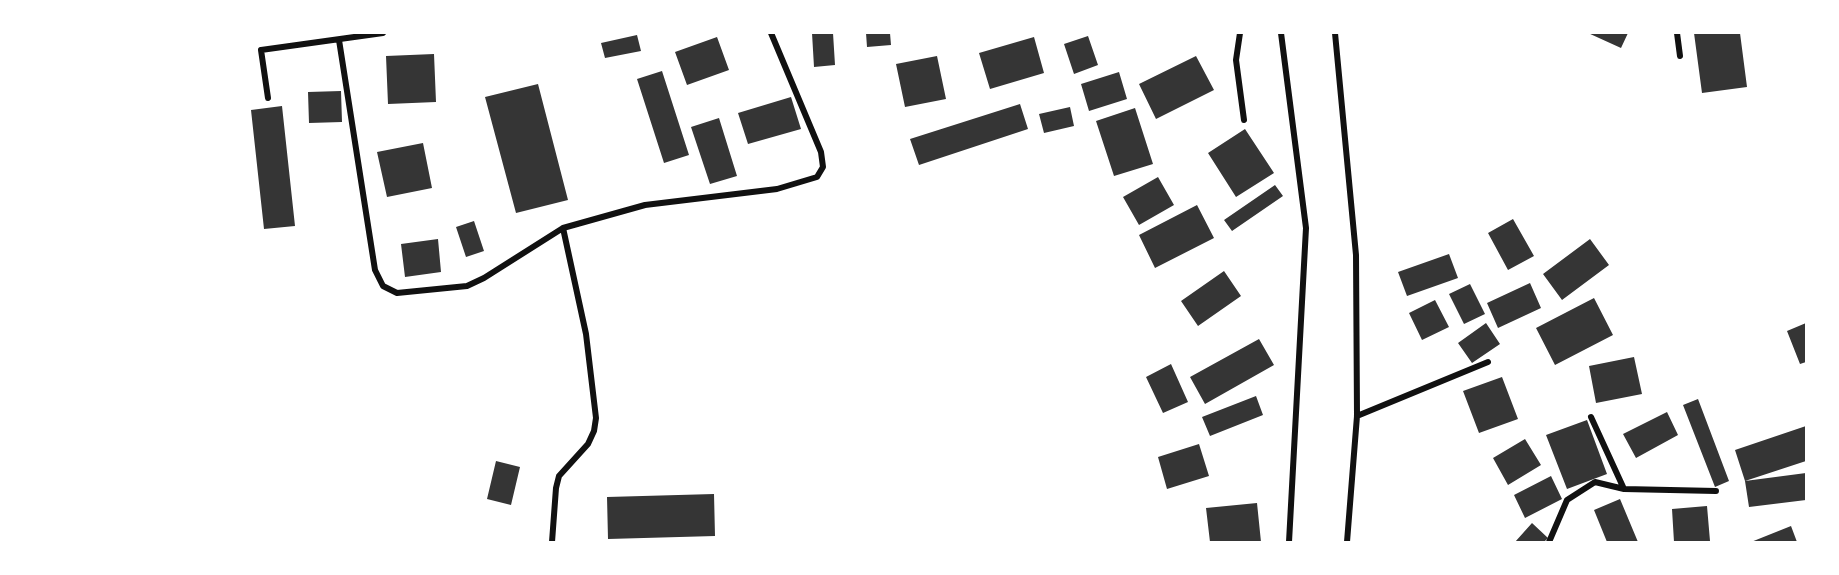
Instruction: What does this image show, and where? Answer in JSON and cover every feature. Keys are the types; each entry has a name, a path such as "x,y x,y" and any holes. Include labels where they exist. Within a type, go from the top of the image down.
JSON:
{"street":[{"path":"268,98 261,50 383,33"},
{"path":"339,40 375,270 383,286 397,293 467,286 484,278 563,228 645,205 777,189 818,177 823,167 821,152 771,33"},
{"path":"1240,33 1236,60 1244,120"},
{"path":"1281,33 1306,228 1288,542"},
{"path":"1335,33 1356,255 1357,416 1347,542"},
{"path":"1677,33 1680,56"},
{"path":"552,542 559,476 588,444 594,431 596,418 586,334 563,228"},
{"path":"1357,416 1488,362"},
{"path":"1591,417 1624,489"},
{"path":"1549,542 1567,500 1571,495 1595,482 1624,489 1716,491"}],"building":[{"path":"812,33 833,33 835,65 814,67"},
{"path":"866,33 890,33 891,45 867,47"},
{"path":"1588,33 1628,33 1621,48"},
{"path":"1694,33 1740,33 1747,87 1702,93"},
{"path":"637,35 641,51 605,58 601,43"},
{"path":"1088,36 1098,65 1074,74 1064,44"},
{"path":"717,37 729,70 687,85 675,52"},
{"path":"1034,37 1044,73 990,89 979,53"},
{"path":"434,54 436,102 388,104 386,56"},
{"path":"937,56 946,99 905,107 896,64"},
{"path":"1196,56 1214,90 1156,119 1139,84"},
{"path":"662,71 689,155 664,163 637,79"},
{"path":"1119,72 1127,99 1089,111 1081,84"},
{"path":"538,84 568,200 516,213 485,97"},
{"path":"341,91 342,122 309,123 308,92"},
{"path":"791,97 801,129 748,144 738,113"},
{"path":"1020,104 1028,129 919,165 910,139"},
{"path":"282,106 295,226 264,229 251,110"},
{"path":"1070,107 1074,126 1044,133 1039,114"},
{"path":"1135,108 1153,164 1114,176 1096,121"},
{"path":"719,118 737,176 710,184 691,127"},
{"path":"1245,129 1274,173 1236,197 1208,153"},
{"path":"423,143 432,188 387,197 377,152"},
{"path":"1158,177 1174,205 1139,225 1123,197"},
{"path":"1275,185 1283,196 1232,231 1224,220"},
{"path":"1197,205 1214,238 1155,268 1139,235"},
{"path":"1513,219 1534,256 1508,270 1488,233"},
{"path":"474,221 484,251 466,257 456,227"},
{"path":"438,239 441,272 405,277 401,244"},
{"path":"1590,239 1609,265 1562,300 1543,274"},
{"path":"1449,254 1458,278 1407,296 1398,272"},
{"path":"1224,271 1241,296 1198,326 1181,301"},
{"path":"1530,283 1541,308 1498,328 1487,303"},
{"path":"1470,284 1485,314 1464,324 1449,294"},
{"path":"1594,298 1613,335 1555,365 1536,328"},
{"path":"1435,300 1449,327 1422,340 1409,313"},
{"path":"1486,323 1500,344 1472,363 1458,343"},
{"path":"1806,323 1806,362 1800,364 1787,331"},
{"path":"1259,339 1274,365 1205,404 1190,377"},
{"path":"1634,357 1642,394 1596,403 1589,366"},
{"path":"1171,364 1188,402 1163,413 1146,377"},
{"path":"1502,377 1518,419 1479,433 1463,391"},
{"path":"1256,396 1263,415 1210,436 1202,417"},
{"path":"1698,399 1729,481 1715,487 1683,405"},
{"path":"1667,412 1678,435 1636,458 1623,434"},
{"path":"1587,420 1607,474 1567,489 1546,435"},
{"path":"1806,426 1806,461 1745,481 1735,450"},
{"path":"1525,439 1541,465 1508,485 1493,458"},
{"path":"1199,444 1209,476 1167,489 1158,457"},
{"path":"496,461 520,467 511,505 487,499"},
{"path":"1806,473 1806,500 1749,507 1745,481"},
{"path":"1551,476 1562,499 1525,518 1514,495"},
{"path":"714,494 715,536 608,539 607,497"},
{"path":"1620,499 1638,542 1607,542 1594,510"},
{"path":"1257,503 1261,542 1210,542 1206,508"},
{"path":"1707,506 1710,541 1674,542 1672,509"},
{"path":"1532,523 1548,538 1544,542 1515,542"},
{"path":"1791,526 1797,542 1751,542"}]}
